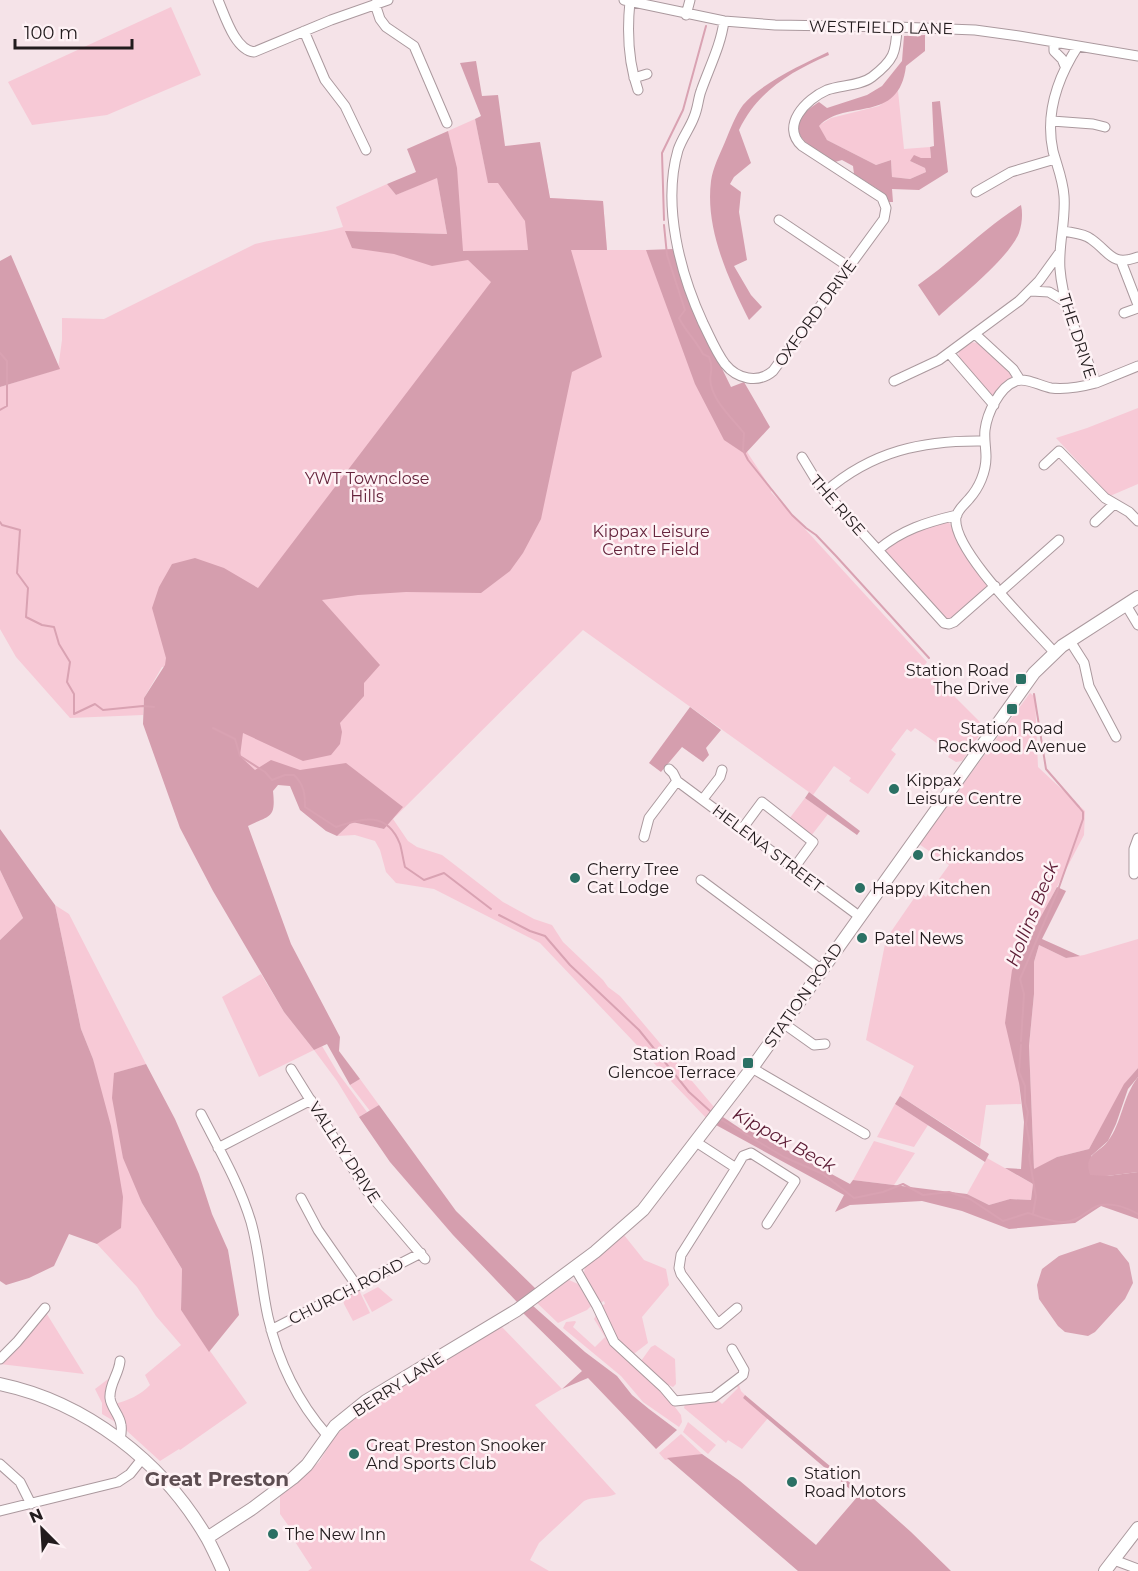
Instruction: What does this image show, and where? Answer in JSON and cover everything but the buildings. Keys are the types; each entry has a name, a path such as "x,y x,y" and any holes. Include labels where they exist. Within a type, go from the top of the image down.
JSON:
{"street":[{"path":"218,0 238,43 249,52 259,51 357,5 375,4 388,0"},
{"path":"686,15 690,0"},
{"path":"627,1 631,68 638,90"},
{"name":"WESTFIELD LANE","path":"627,1 724,21 775,25 897,27 998,32 1138,56"},
{"path":"375,4 380,19 386,27 414,46 447,123"},
{"name":"OXFORD DRIVE","path":"724,21 701,90 695,116 679,148 675,171 674,222 682,269 697,310 723,360 734,373 746,378 770,374 884,219 885,203 878,194 802,146 795,137 793,126 797,115 823,93 864,81 879,71 895,52 897,27"},
{"path":"304,31 325,80 345,106 366,150"},
{"path":"1054,43 1054,51 1065,66"},
{"name":"THE DRIVE","path":"1020,380 1066,388 1096,383 1066,302 1060,270 1065,206 1064,190 1052,140 1054,96 1065,66 1078,46"},
{"path":"634,78 647,74"},
{"path":"1052,122 1093,124 1105,127"},
{"path":"976,192 1011,172 1056,159"},
{"path":"779,220 849,267"},
{"path":"1063,231 1089,237 1108,256 1121,261 1138,257"},
{"path":"894,381 928,366 949,353 1030,291 1060,251"},
{"path":"1121,261 1138,306 1124,313"},
{"path":"1030,291 1049,292 1066,302"},
{"path":"975,334 1013,369 1020,380 1010,385 994,405 986,423 984,441 986,456 982,478 957,515 957,526 964,545 975,562 1054,652"},
{"path":"949,353 994,405"},
{"path":"1096,383 1138,366"},
{"path":"825,492 861,467 906,448 938,441 984,441"},
{"path":"1044,465 1059,451 1105,498 1129,512 1138,522"},
{"name":"THE RISE","path":"802,457 825,492 942,622 946,624 954,622 998,589"},
{"path":"1095,522 1114,504"},
{"path":"878,550 889,540 908,530 927,522 957,515"},
{"path":"998,589 1059,540"},
{"name":"STATION ROAD","path":"685,1157 752,1068 1023,687 1054,652 1138,597"},
{"path":"1126,605 1138,625"},
{"path":"1070,640 1084,663 1090,688 1116,737"},
{"path":"644,837 649,818 677,781 669,769"},
{"path":"703,799 720,777 722,770"},
{"name":"HELENA STREET","path":"677,781 859,916"},
{"path":"742,829 762,802 813,842 794,868"},
{"path":"1132,874 1134,849 1138,838"},
{"path":"701,880 822,970"},
{"path":"783,1023 814,1045 825,1044"},
{"path":"752,1068 865,1134"},
{"name":"VALLEY DRIVE","path":"291,1069 368,1191 423,1256"},
{"path":"218,1148 311,1100"},
{"path":"201,1114 250,1219 260,1256 271,1330 295,1390 310,1416 327,1435"},
{"path":"696,1142 736,1168"},
{"path":"737,1308 717,1323 684,1280 679,1268 681,1256 743,1156 752,1153 795,1181 767,1224"},
{"name":"BERRY LANE","path":"207,1538 293,1478 307,1465 327,1435 341,1421 374,1396 517,1310 575,1268 643,1210 685,1157"},
{"path":"301,1198 318,1230 357,1286"},
{"name":"CHURCH ROAD","path":"271,1330 357,1286 423,1256"},
{"path":"575,1268 614,1342 675,1401 714,1397 744,1374 744,1369 732,1349"},
{"path":"0,1359 45,1308"},
{"path":"120,1361 119,1372 110,1395 111,1404 122,1426 120,1440"},
{"path":"0,1384 25,1390 66,1407 85,1416 120,1440 142,1459 188,1509 207,1538 223,1571"},
{"path":"0,1510 118,1482 127,1477 142,1459"},
{"path":"0,1464 20,1482 31,1504"},
{"path":"1105,1571 1138,1528"},
{"path":"1114,1560 1138,1569"}],"green space":[{"path":"171,7 201,75 107,115 32,125 8,82"},
{"path":"925,35 925,51 906,66 901,84 893,96 883,104 843,113 819,126 827,140 876,165 891,160 892,177 910,179 926,172 925,168 910,161 914,155 931,158 930,147 934,146 932,102 940,101 948,172 919,190 892,189 893,202 889,202 879,190 854,174 853,166 842,160 835,162 802,139 798,126 805,113 819,102 827,108 867,95 882,86 902,61 904,36"},
{"path":"828,52 829,55 801,68 776,84 756,104 739,130 751,163 734,177 730,184 741,192 739,212 747,260 734,266 751,295 762,307 749,320 726,270 715,235 710,199 713,171 735,118 743,105 782,75"},
{"path":"476,61 482,96 498,95 505,146 540,142 550,198 603,201 607,250 571,250 602,357 572,372 541,519 523,553 510,571 481,593 406,592 322,600 380,665 364,683 364,696 340,723 342,732 340,744 331,755 303,761 243,733 240,756 255,770 271,760 300,770 346,763 403,807 384,829 352,822 337,836 326,831 300,810 290,786 278,785 273,791 273,807 270,815 248,826 291,944 340,1037 339,1051 360,1079 350,1085 327,1044 314,1050 284,1012 213,891 180,828 143,724 144,698 165,665 166,658 152,608 159,587 172,564 195,558 224,568 258,588 491,282 468,260 432,266 394,254 352,248 345,231 447,234 437,178 396,195 387,184 416,172 407,149 448,131 457,168 463,251 528,250 525,221 498,183 488,183 475,119 481,116 460,63"},
{"path":"898,91 904,149 930,147 931,158 910,161 925,168 926,172 910,179 892,177 891,160 876,165 827,140 818,126 831,118 879,106"},
{"name":"YWT Townclose Hills","path":"475,119 486,172 544,167 550,198 603,201 607,250 672,250 679,289 739,437 772,490 771,492 927,662 924,666 985,727 962,761 956,762 948,757 951,753 915,728 911,732 907,729 891,750 896,754 868,794 849,781 851,778 834,766 813,795 583,630 393,819 408,841 417,847 442,855 503,902 534,919 552,925 563,942 620,996 714,1107 707,1119 540,943 434,889 396,883 386,872 375,841 355,835 337,836 352,822 384,829 303,783 273,779 272,802 175,666 162,667 144,698 143,715 70,718 16,657 0,629 0,387 58,369 62,318 104,319 255,244 343,227 336,207 387,184 396,195 437,177 447,234 348,231 452,240 457,174 448,131"},
{"path":"1021,205 1019,233 1005,254 939,316 918,285"},
{"path":"673,249 687,297 731,387 744,382 770,427 745,454 724,440 695,384 646,250"},
{"path":"11,255 60,369 0,387 0,261"},
{"path":"970,342 977,343 1011,372 1011,378 994,395 990,395 958,359 959,350"},
{"path":"1138,408 1138,484 1110,496 1056,438"},
{"path":"947,521 954,528 988,585 952,620 946,621 885,551 907,533"},
{"path":"1030,693 1035,697 1038,767 1085,811 1084,835 1036,927 1019,1083 1021,1104 986,1105 980,1147 900,1096 914,1066 866,1040 886,939 919,891 926,897 949,865 919,844"},
{"path":"690,707 721,730 706,748 709,755 703,762 682,747 661,772 649,763"},
{"path":"809,792 860,831 857,835 805,798"},
{"path":"805,798 828,814 811,836 789,819"},
{"path":"0,829 55,905 81,1029 93,1059 111,1126 123,1197 121,1228 97,1244 69,1234 54,1266 29,1278 6,1285 0,1281 0,940 23,918 0,870"},
{"path":"0,870 23,918 0,940"},
{"path":"1057,887 1066,891 1042,939 1080,956 1066,958 1039,945 1034,962 1034,994 1029,1046 1034,1169 1057,1157 1089,1149 1124,1084 1138,1068 1138,1077 1128,1089 1108,1141 1091,1156 1107,1176 1138,1172 1138,1219 1101,1206 1075,1223 1009,1229 962,1211 922,1201 850,1205 835,1212 844,1195 716,1125 723,1117 747,1133 750,1130 850,1184 853,1180 967,1194 989,1205 1010,1199 1031,1200 1033,1184 1005,1168 1021,1169 1024,1122 1019,1083 1005,1023 1012,970"},
{"path":"55,905 69,914 146,1064 115,1073 142,1203 182,1269 181,1310 247,1403 180,1450 160,1461 127,1431 114,1404 134,1397 146,1389 150,1385 145,1375 181,1345 156,1316 137,1287 97,1244 120,1228 93,1059 81,1029"},
{"path":"1138,939 1138,1068 1126,1082 1089,1149 1057,1157 1034,1170 1029,1046 1034,994 1034,962 1039,945 1066,958"},
{"path":"261,974 284,1012 314,1050 259,1077 222,997"},
{"path":"322,1046 338,1073 367,1112 359,1117 337,1081 314,1050"},
{"path":"146,1064 175,1119 228,1250 239,1315 209,1352 181,1310 182,1269 142,1203 123,1158 112,1098 114,1073"},
{"path":"360,1079 379,1105 370,1111 350,1085"},
{"path":"900,1096 989,1154 985,1162 895,1104"},
{"path":"895,1104 928,1125 914,1147 877,1137"},
{"path":"379,1105 456,1211 536,1289 517,1302 453,1235 390,1162 359,1117"},
{"path":"874,1141 915,1153 894,1185 853,1180"},
{"path":"987,1158 1033,1184 1031,1200 1010,1199 989,1205 967,1194"},
{"path":"624,1235 644,1260 666,1269 669,1285 642,1317 648,1343 631,1354 619,1343 601,1306 605,1304 604,1301 600,1303 584,1273 585,1266"},
{"path":"569,1280 578,1284 591,1306 558,1323 536,1302"},
{"path":"378,1287 393,1300 372,1312 363,1295"},
{"path":"359,1290 370,1313 353,1321 343,1298"},
{"path":"532,1305 585,1352 617,1376 632,1395 677,1430 656,1449 588,1378 562,1389 582,1371 523,1313"},
{"path":"45,1311 84,1374 0,1364 0,1361"},
{"path":"597,1313 607,1336 665,1394 681,1415 682,1422 679,1427 643,1402 621,1376 563,1328 566,1322 575,1321 573,1327 595,1347 605,1337 594,1319"},
{"path":"500,1325 562,1389 535,1405 616,1494 584,1501 539,1543 530,1560 549,1571 308,1571 312,1568 290,1534 293,1532 280,1514 280,1496 319,1462 335,1436 368,1406"},
{"path":"655,1345 675,1359 676,1384 673,1387 664,1383 641,1361"},
{"path":"116,1373 109,1388 117,1423 102,1414 102,1403 95,1389"},
{"path":"738,1382 745,1395 743,1398 768,1418 742,1449 728,1440 726,1443 684,1408 685,1404 717,1399 722,1404 738,1388 735,1384"},
{"path":"745,1395 861,1492 864,1490 951,1571 798,1571 667,1458 702,1454 740,1481 816,1545 858,1496 743,1398"},
{"path":"688,1422 716,1445 708,1454 683,1432"},
{"path":"681,1434 702,1454 665,1460 659,1453"}],"shaded area":[{"path":"1138,1077 1138,1172 1107,1176 1090,1175 1088,1163 1090,1158 1113,1134 1129,1093"},
{"path":"1100,1242 1117,1248 1129,1263 1133,1283 1125,1299 1095,1332 1088,1336 1065,1332 1039,1299 1037,1285 1042,1269 1059,1256"}],"waterway":[{"name":"Hollins Beck","path":"664,220 662,153 683,110 706,26"},
{"name":"Hollins Beck","path":"664,225 667,255 685,310 679,318 703,354 709,357 713,392 724,410 744,433 743,450 748,460 792,515 816,535 929,658"},
{"name":"Kippax Beck","path":"0,353 7,361 7,406 0,410"},
{"name":"Kippax Beck","path":"0,522 2,525 20,530 17,573 28,588 26,617 42,625 54,627 59,644 70,662 67,682 74,694 74,714 95,704 103,710 154,707"},
{"name":"Hollins Beck","path":"1021,1041 1024,994 1020,979 1058,890 1083,819 1083,812 1046,769 1034,694"},
{"name":"Kippax Beck","path":"213,728 235,739 240,756 265,772 272,780 285,775 294,775 303,789 305,807 336,827 356,821 381,822 395,833 405,867 424,880 444,873 491,909"},
{"name":"Kippax Beck","path":"499,915 545,936 570,965 639,1030 689,1092 710,1111"},
{"name":"Hollins Beck","path":"1021,1045 1019,1072 1025,1086 1025,1103 1028,1112 1026,1124 1031,1149 1029,1156 1036,1197 1033,1214"},
{"name":"Kippax Beck","path":"720,1119 784,1157 823,1174 854,1198 883,1192 903,1184 923,1195 949,1192 970,1199 1003,1221 1028,1213 1064,1222 1104,1205 1122,1207 1138,1214"}],"place":[{"name":"Station Road The Drive","path":"1021,679"},
{"name":"Station Road Rockwood Avenue","path":"1012,709"},
{"name":"Kippax Leisure Centre","path":"894,789"},
{"name":"Chickandos","path":"918,855"},
{"name":"Cherry Tree Cat Lodge","path":"575,878"},
{"name":"Happy Kitchen","path":"860,888"},
{"name":"Patel News","path":"862,938"},
{"name":"Station Road Glencoe Terrace","path":"748,1063"},
{"name":"Great Preston Snooker And Sports Club","path":"354,1454"},
{"name":"Station Road Motors","path":"792,1482"},
{"name":"The New Inn","path":"273,1534"}],"district":[{"name":"Great Preston","path":"217,1479"}],"park label":[{"name":"Kippax Leisure Centre Field","path":"651,540"}]}
